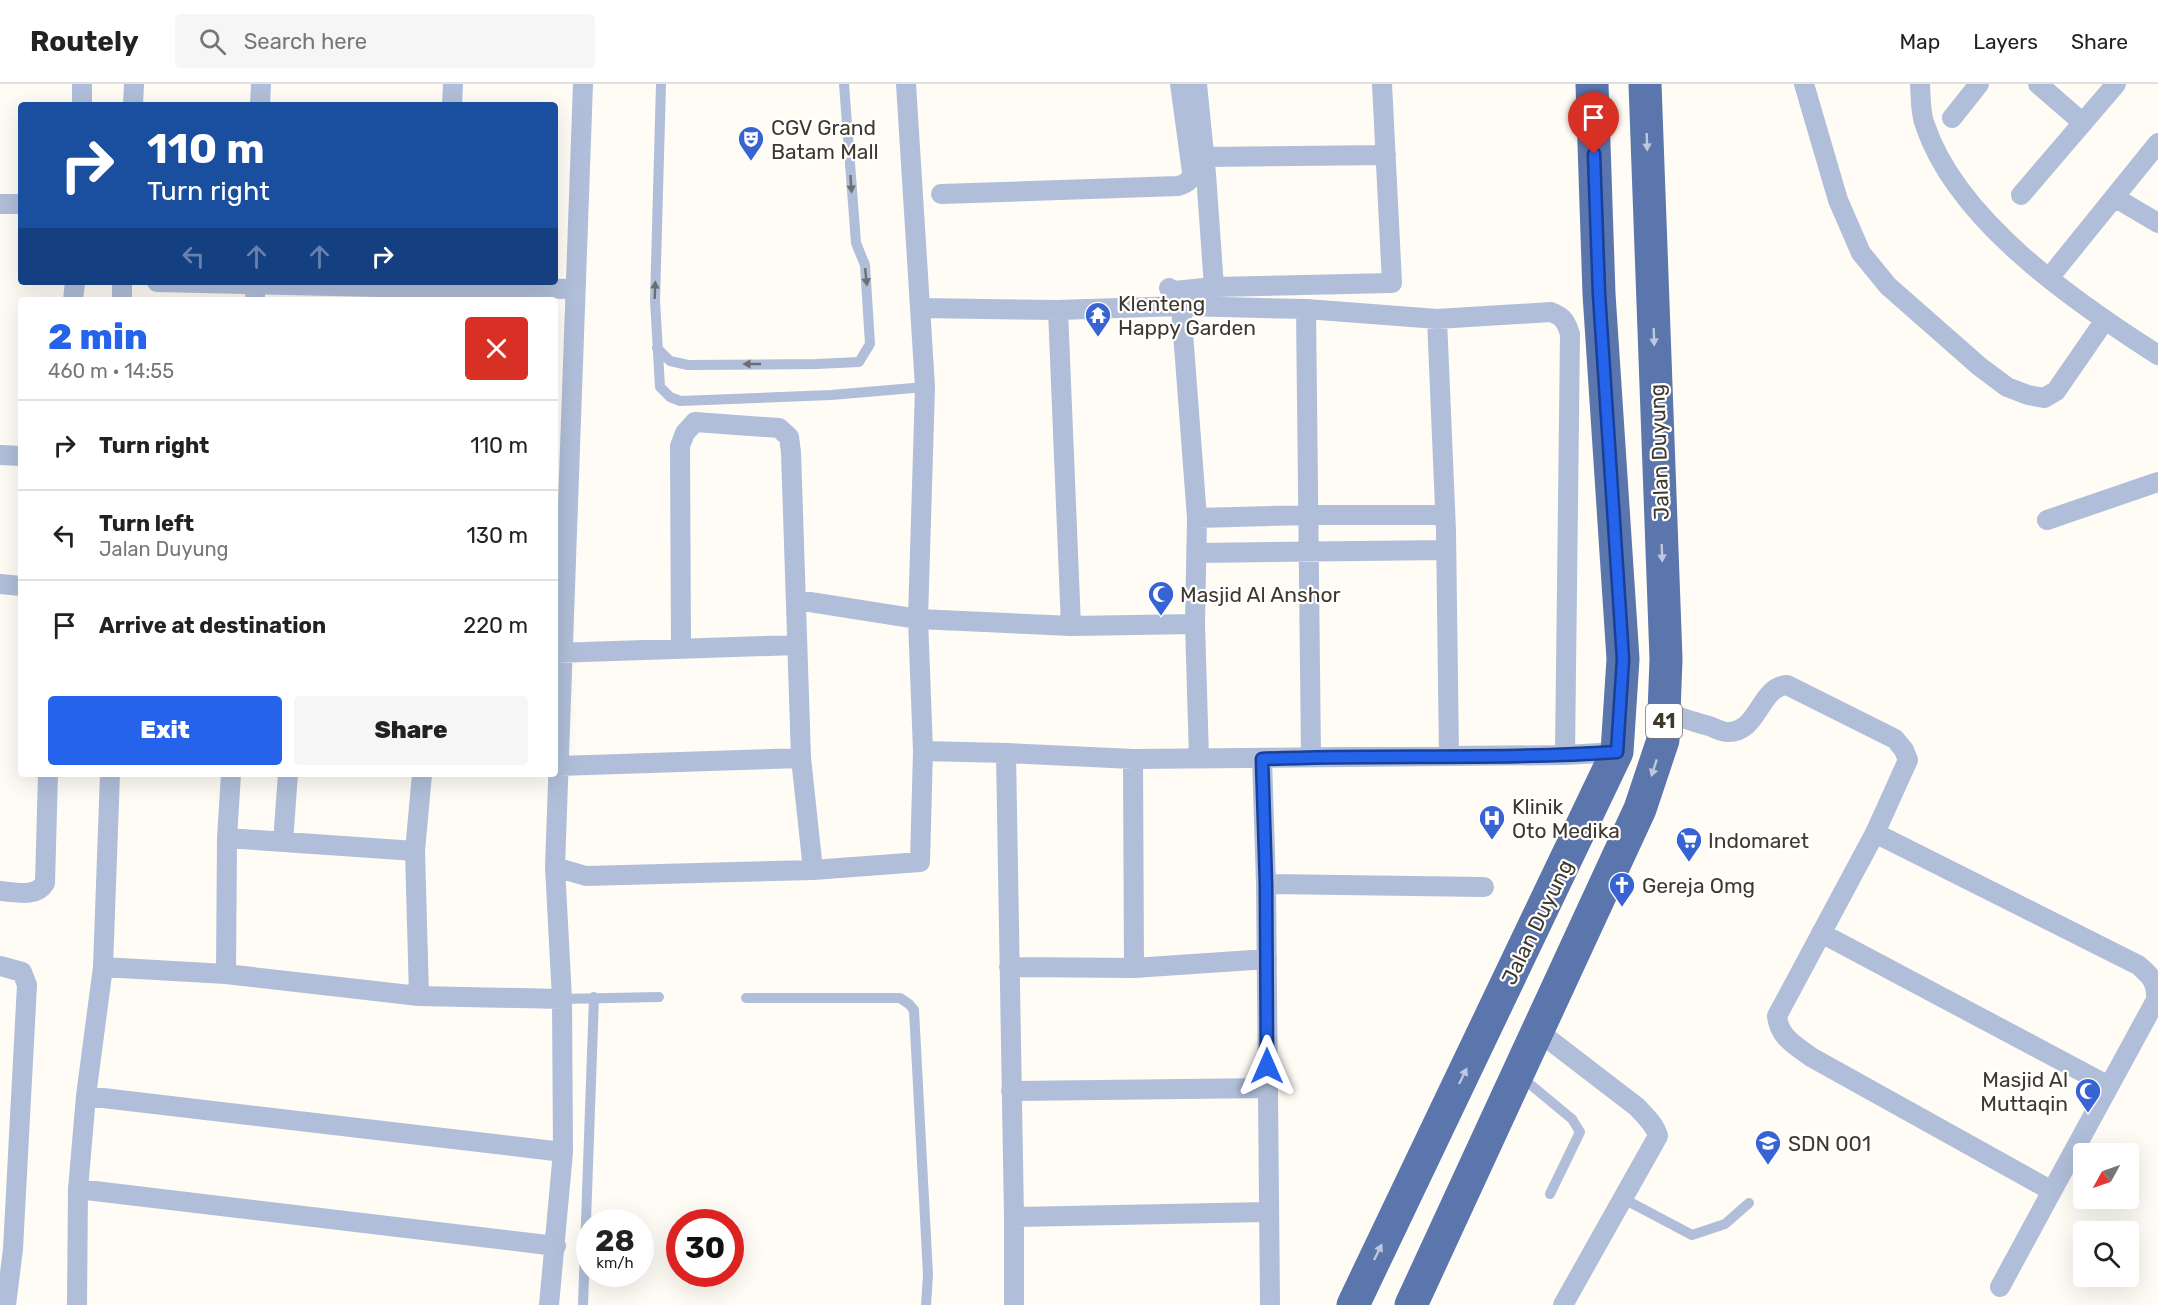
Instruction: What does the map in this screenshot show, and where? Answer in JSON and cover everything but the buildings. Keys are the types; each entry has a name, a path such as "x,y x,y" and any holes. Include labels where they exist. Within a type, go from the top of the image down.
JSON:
{"highway":[{"name":"Jalan Duyung","path":"1353,1305 1617,752 1623,659 1599,294 1592,84"},
{"name":"Jalan Duyung","path":"1411,1305 1640,809 1663,740 1666,659 1645,84"}],"street":[{"path":"82,84 82,102"},
{"path":"133,102 135,84"},
{"path":"260,102 261,84"},
{"path":"452,102 453,84"},
{"path":"583,84 559,653 558,766 801,758"},
{"path":"555,867 586,876 813,870 920,861 922,752 918,619 925,387 906,84"},
{"path":"941,194 1186,184 1192,172 1180,84"},
{"path":"1197,84 1214,287"},
{"path":"1169,288 1174,291 1214,287 1392,283 1382,84"},
{"path":"1804,84 1838,200 1861,253 1888,286 1979,366 2007,387 2044,398 2056,391 2106,320"},
{"path":"1920,84 1924,123 1940,162 1990,226 2049,278 2158,355"},
{"path":"1952,118 1979,84"},
{"path":"2038,84 2083,123"},
{"path":"2021,195 2116,84"},
{"path":"2049,278 2158,143"},
{"path":"1204,157 1386,155"},
{"path":"2114,197 2158,223"},
{"path":"0,204 18,204"},
{"path":"206,285 377,294 444,290 575,289"},
{"path":"921,308 1058,310 1181,306 1306,309 1437,319 1551,312 1562,316 1570,334 1565,755"},
{"path":"1181,306 1197,518 1195,624 1199,758"},
{"path":"1306,309 1311,757"},
{"path":"1058,310 1071,626"},
{"path":"1437,319 1446,550 1449,756"},
{"path":"681,648 680,446 685,434 695,422 779,428 789,437 797,600 796,645 801,758 813,870"},
{"path":"0,455 18,456"},
{"path":"2047,520 2158,482"},
{"path":"1197,518 1445,515"},
{"path":"1197,553 1446,550"},
{"path":"0,584 18,586"},
{"path":"797,600 918,619 1071,626 1195,624"},
{"path":"559,653 796,645"},
{"path":"1664,712 1727,732 1740,729 1752,722 1771,693 1780,686 1787,685 1895,739 1904,750 1908,760 1875,833 1777,1016 1778,1027 1786,1038 1811,1057 2052,1191"},
{"path":"922,752 1133,759 1262,759 1565,755 1617,752"},
{"path":"1006,753 1014,1305"},
{"path":"1133,759 1134,968"},
{"path":"1262,759 1266,884 1270,1305"},
{"path":"0,891 39,891 45,883 48,777"},
{"path":"77,1305 78,1189 86,1095 103,967 110,777"},
{"path":"226,974 227,838 231,777"},
{"path":"283,842 288,777"},
{"path":"419,996 416,851 422,777"},
{"path":"549,1305 563,1152 562,999 555,867 558,777"},
{"path":"1875,833 2138,965 2155,981 2156,1000 2000,1287"},
{"path":"227,838 416,851"},
{"path":"1266,884 1484,887"},
{"path":"1821,933 2109,1086"},
{"path":"1009,967 1134,968 1267,959"},
{"path":"0,966 22,972 27,985 13,1249 4,1281 6,1305"},
{"path":"103,967 226,974 419,996 562,999"},
{"path":"1538,1031 1637,1107 1656,1130 1658,1137 1563,1305"},
{"path":"1011,1091 1267,1088"},
{"path":"86,1095 563,1152"},
{"path":"78,1189 556,1246"},
{"path":"1014,1217 1268,1212"}],"lane":[{"path":"662,84 655,300 660,387 670,397 680,401 831,395 925,387"},
{"path":"657,348 670,361 688,365 859,362 870,344 868,299 865,265 856,243 844,84"},
{"path":"583,1305 594,997"},
{"path":"562,999 659,998"},
{"path":"746,998 900,998 914,1010 928,1275 926,1305"},
{"path":"1518,1074 1572,1119 1580,1132 1550,1194"},
{"path":"1622,1198 1692,1235 1725,1224 1749,1203"}],"place":[{"name":"CGV Grand Batam Mall","path":"751,162"},
{"name":"Klenteng Happy Garden","path":"1098,338"},
{"name":"Masjid Al Anshor","path":"1161,617"},
{"name":"Klinik Oto Medika","path":"1492,841"},
{"name":"Indomaret","path":"1689,863"},
{"name":"Gereja Omg","path":"1622,908"},
{"name":"Masjid Al Muttaqin","path":"2088,1114"},
{"name":"SDN 001","path":"1768,1166"}],"route":[{"path":"1267,1066 1266,884 1262,759 1565,755 1617,752 1623,659 1599,294 1594,154"}]}
